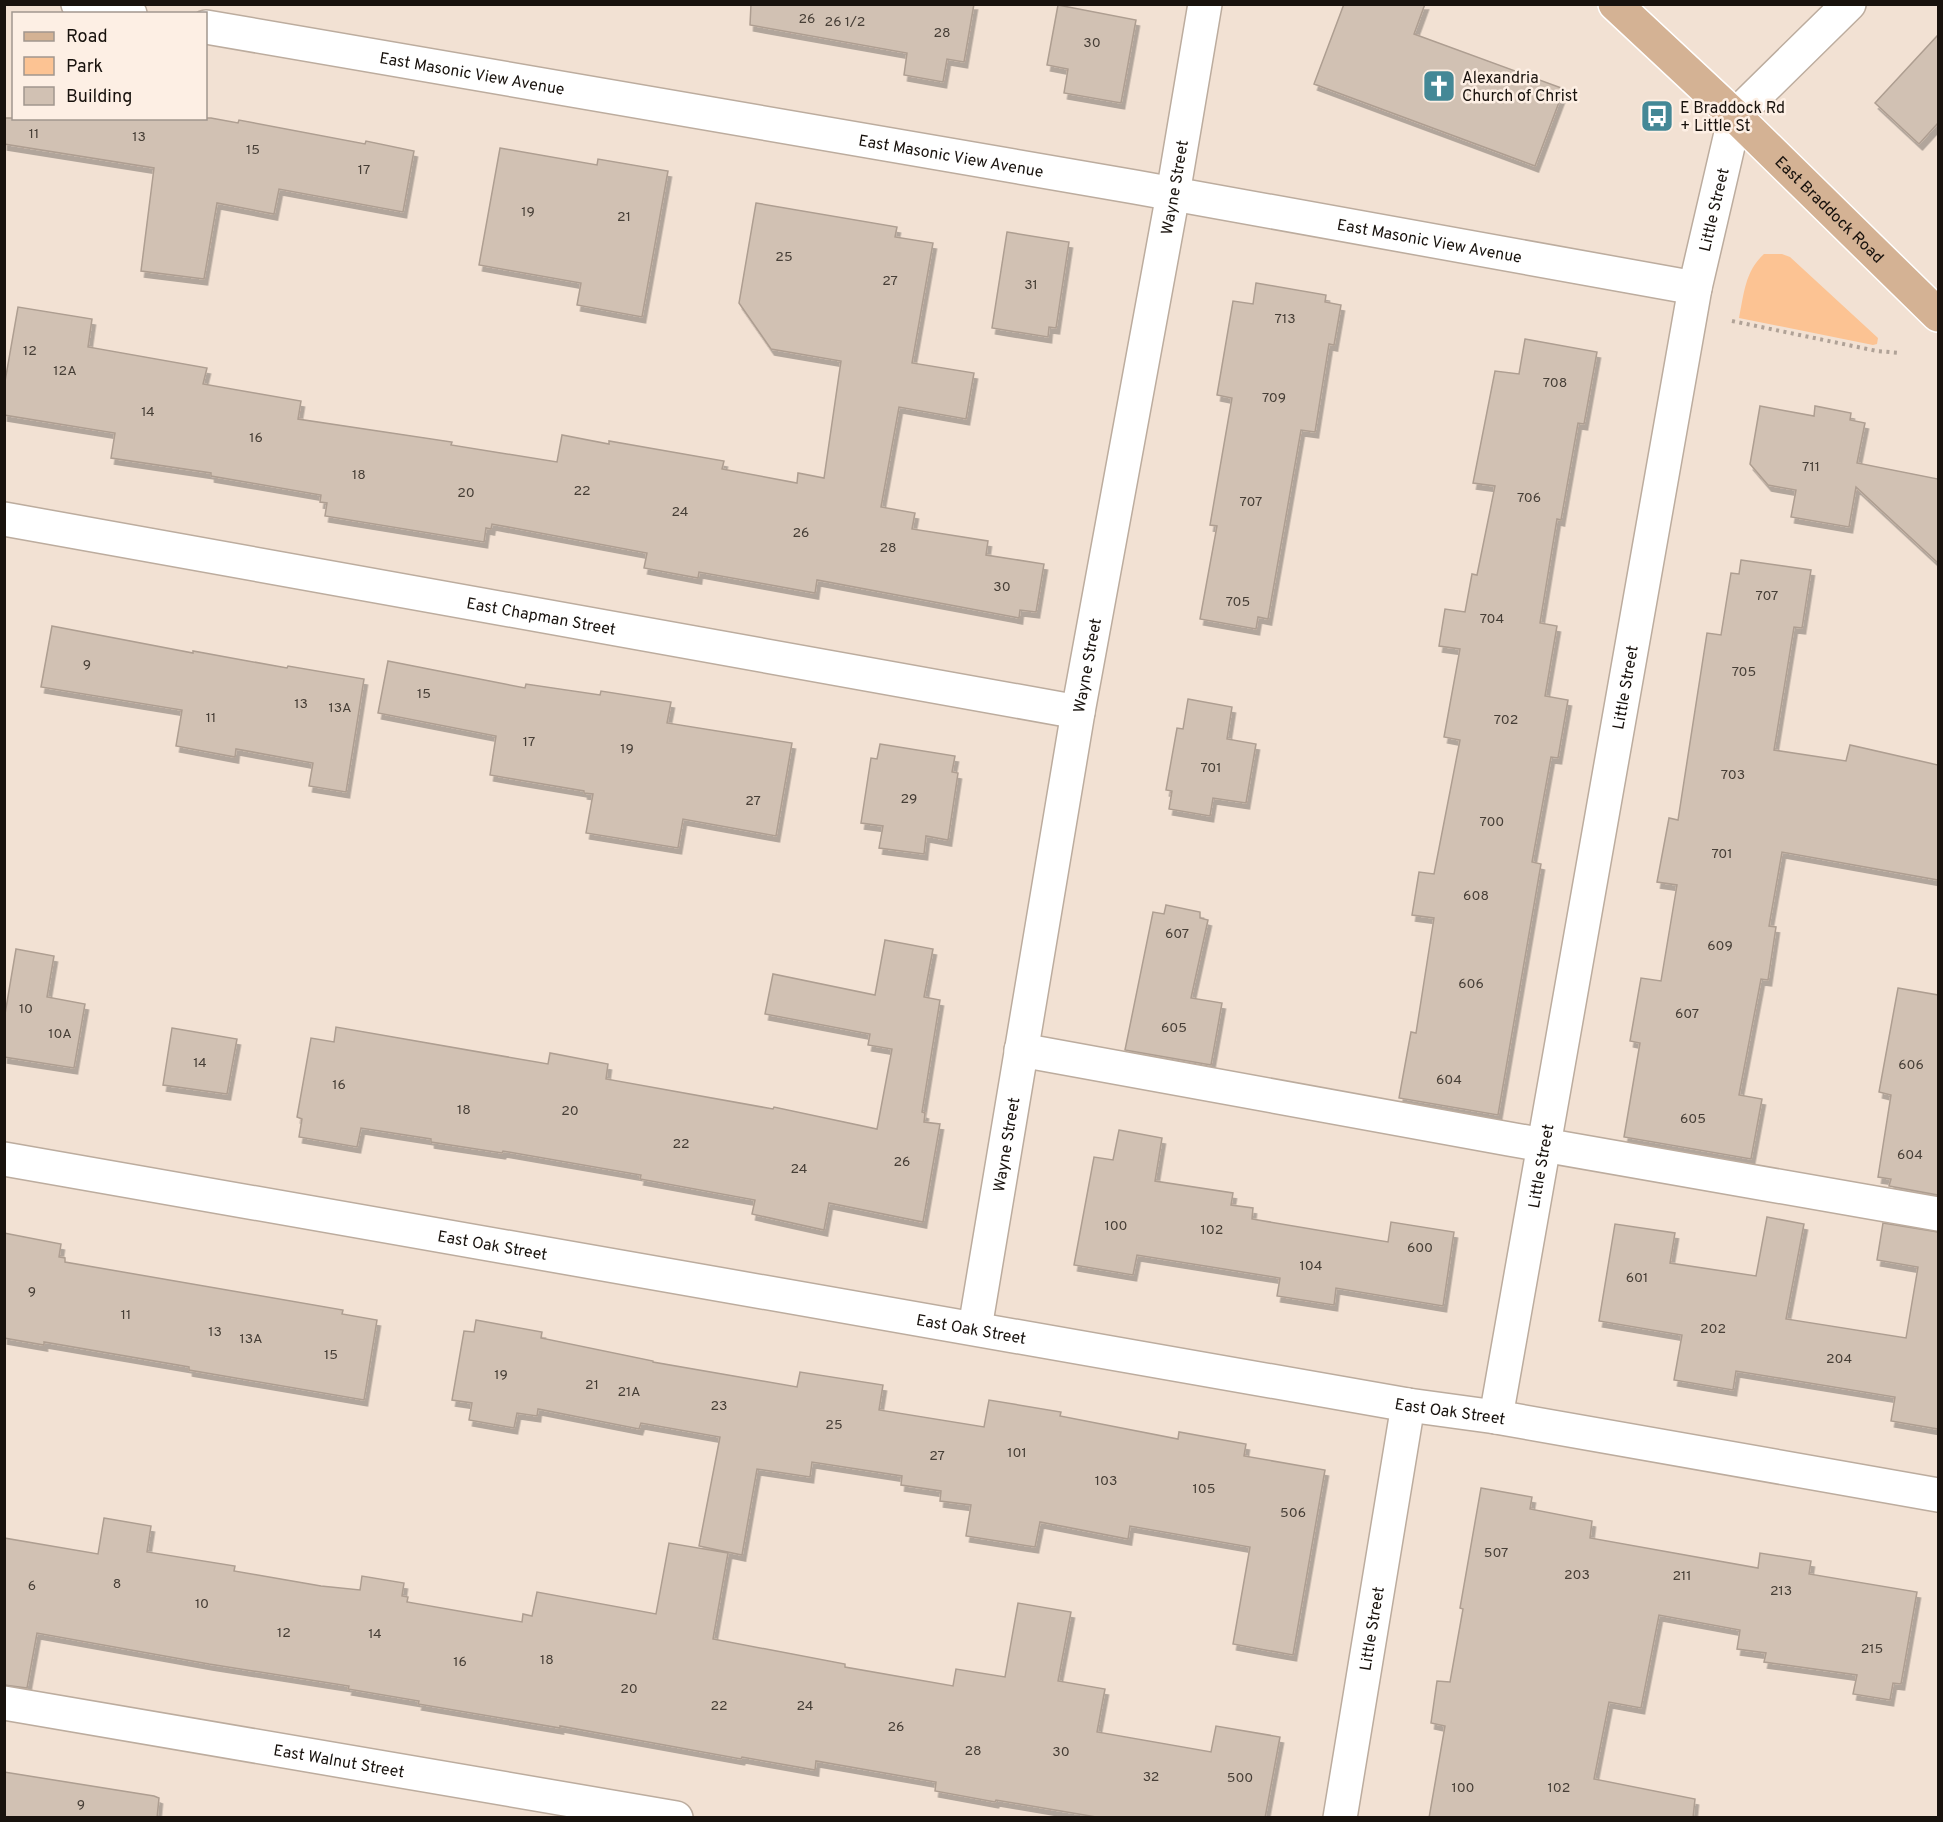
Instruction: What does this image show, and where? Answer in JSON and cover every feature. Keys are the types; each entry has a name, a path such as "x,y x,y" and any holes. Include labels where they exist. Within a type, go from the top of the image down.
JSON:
{"main road":[{"name":"East Braddock Road","path":"1615,4 1735,116 1938,315"}],"street":[{"path":"78,4 120,12"},
{"name":"Wayne Street","path":"975,1328 1078,712 1173,194 1205,4"},
{"path":"1735,116 1849,4"},
{"name":"East Masonic View Avenue","path":"207,27 1173,194 1695,288"},
{"name":"Little Street","path":"1496,1417 1695,288 1735,116"},
{"name":"East Chapman Street","path":"4,519 1078,712"},
{"path":"1021,1050 1544,1146 1938,1214"},
{"name":"East Oak Street","path":"4,1159 1408,1405 1496,1417 1938,1495"},
{"name":"Little Street","path":"1340,1818 1408,1405"},
{"name":"East Walnut Street","path":"4,1703 676,1818"}],"path":[{"path":"1732,321 1877,351 1901,353"}],"green space":[{"path":"1764,254 1782,254 1790,257 1878,338 1877,344 1739,318 1749,275"}],"building":[{"path":"751,4 974,4 964,62 947,59 943,82 904,75 907,53 750,25"},
{"name":"Alexandria Church of Christ","path":"1344,4 1425,4 1414,34 1564,89 1535,166 1314,84"},
{"path":"1058,5 1136,20 1121,103 1064,93 1068,69 1047,65"},
{"path":"1938,35 1938,123 1919,144 1875,103"},
{"path":"4,118 12,118 12,120 207,120 211,118 238,123 239,120 414,151 403,212 279,189 274,214 217,203 204,279 141,271 154,168 4,144"},
{"path":"500,148 597,165 598,159 668,171 642,317 577,305 581,283 479,265"},
{"path":"756,203 897,227 895,237 933,243 912,363 974,373 966,419 899,407 881,507 915,513 912,529 988,541 986,555 1044,564 1036,612 1020,610 1019,618 817,580 815,593 699,572 698,578 644,568 647,553 492,524 491,529 486,528 484,542 325,516 327,503 320,502 321,495 211,476 211,473 111,458 115,433 4,415 4,387 18,307 92,319 88,347 207,368 203,384 301,401 298,419 452,442 451,445 557,462 562,435 724,461 722,469 797,483 798,473 824,478 841,361 771,349 739,303"},
{"path":"1007,232 1069,242 1056,328 1049,327 1048,337 992,328"},
{"path":"1256,283 1326,295 1325,302 1341,305 1334,345 1329,344 1315,432 1301,430 1268,619 1258,617 1256,629 1200,619 1217,526 1210,525 1232,398 1217,395 1233,301 1253,304"},
{"path":"1525,339 1597,352 1584,424 1578,423 1561,520 1557,519 1540,623 1557,626 1545,696 1568,700 1558,758 1551,757 1532,862 1541,864 1498,1115 1399,1098 1411,1032 1416,1033 1434,918 1412,915 1419,872 1434,874 1460,740 1444,737 1460,649 1439,646 1445,609 1465,612 1472,574 1477,575 1495,486 1473,483 1495,371 1519,374"},
{"path":"1760,406 1814,416 1815,406 1851,413 1850,420 1865,423 1857,463 1938,479 1938,563 1856,487 1849,527 1791,517 1796,490 1768,485 1750,464"},
{"path":"1741,560 1811,570 1802,628 1794,627 1774,750 1846,761 1850,745 1938,765 1938,880 1782,852 1769,926 1776,927 1768,980 1761,979 1739,1095 1762,1099 1751,1159 1624,1137 1640,1043 1630,1041 1641,978 1661,981 1677,885 1657,882 1669,818 1678,820 1707,633 1721,635 1731,573 1739,574"},
{"path":"52,626 193,653 193,651 364,679 346,792 309,786 313,763 236,749 235,757 176,746 182,710 41,687"},
{"path":"388,661 525,688 526,684 600,695 601,691 671,702 667,723 792,743 776,836 683,819 678,848 586,833 593,794 490,775 496,736 378,713"},
{"path":"1188,699 1232,707 1227,739 1256,744 1246,803 1213,798 1210,816 1169,809 1172,791 1166,790 1177,728 1183,729"},
{"path":"880,744 955,756 952,772 958,773 948,840 926,836 924,854 879,848 883,826 861,823 871,758 877,759"},
{"path":"1166,905 1200,912 1200,918 1208,920 1191,998 1222,1003 1211,1065 1125,1050 1153,912 1164,914"},
{"path":"885,940 933,949 924,997 940,1000 922,1112 925,1113 924,1122 940,1124 923,1222 829,1203 824,1230 752,1214 755,1200 640,1179 641,1175 503,1151 502,1153 431,1142 431,1139 361,1128 357,1147 299,1137 302,1119 297,1117 311,1038 334,1042 336,1027 548,1064 550,1053 608,1064 606,1079 773,1109 774,1107 877,1129 892,1049 868,1045 870,1034 765,1014 773,974 875,995"},
{"path":"16,949 54,956 47,997 85,1004 74,1068 4,1057 4,1020"},
{"path":"1898,988 1938,995 1938,1195 1889,1186 1891,1179 1878,1177 1891,1095 1879,1092"},
{"path":"172,1028 237,1039 227,1094 163,1085"},
{"path":"1119,1130 1162,1138 1155,1181 1233,1193 1231,1205 1253,1208 1252,1219 1388,1242 1391,1222 1454,1232 1443,1306 1336,1288 1334,1305 1277,1296 1280,1278 1137,1255 1133,1275 1074,1265 1094,1157 1113,1160"},
{"path":"1767,1217 1804,1224 1786,1319 1906,1338 1918,1267 1877,1260 1883,1223 1938,1232 1938,1429 1891,1421 1895,1397 1736,1371 1733,1390 1674,1380 1682,1335 1599,1321 1615,1224 1675,1233 1670,1263 1756,1276"},
{"path":"4,1233 61,1244 59,1257 65,1258 65,1262 343,1310 342,1314 377,1320 364,1400 44,1342 44,1345 4,1338"},
{"path":"476,1320 542,1332 541,1338 653,1362 797,1387 800,1372 883,1385 879,1410 984,1427 989,1400 1061,1412 1060,1416 1178,1439 1179,1432 1246,1444 1244,1456 1325,1470 1293,1655 1233,1644 1250,1547 1130,1526 1128,1539 1040,1522 1035,1547 966,1536 971,1505 940,1501 941,1491 901,1485 902,1476 812,1462 810,1477 757,1469 742,1555 699,1546 720,1437 641,1423 639,1429 538,1409 537,1416 517,1413 514,1428 469,1420 472,1403 452,1400 464,1331 474,1332"},
{"path":"1481,1488 1532,1497 1530,1509 1592,1521 1590,1538 1758,1568 1760,1553 1811,1561 1809,1574 1917,1592 1901,1684 1893,1683 1890,1700 1853,1694 1857,1675 1764,1662 1766,1653 1737,1649 1740,1630 1659,1615 1641,1708 1609,1702 1594,1779 1695,1799 1693,1818 1429,1818 1445,1726 1431,1723 1437,1681 1450,1682 1463,1609 1460,1608"},
{"path":"104,1518 151,1526 147,1552 235,1566 234,1571 321,1586 360,1590 362,1576 404,1583 402,1596 408,1597 407,1602 522,1622 523,1614 532,1616 537,1592 656,1614 669,1543 728,1553 713,1639 845,1664 845,1667 953,1686 956,1669 1005,1677 1018,1603 1071,1612 1058,1681 1105,1689 1097,1732 1211,1752 1216,1726 1280,1737 1265,1818 1102,1818 996,1800 995,1802 935,1791 936,1782 816,1761 815,1770 742,1757 741,1759 560,1726 560,1728 418,1704 419,1701 348,1689 349,1686 37,1633 27,1688 4,1685 4,1538 98,1554"},
{"path":"4,1772 154,1796 159,1798 157,1818 4,1818"}],"place":[{"name":"Alexandria Church of Christ","path":"1439,86"},
{"name":"E Braddock Rd + Little St","path":"1657,116"}]}
